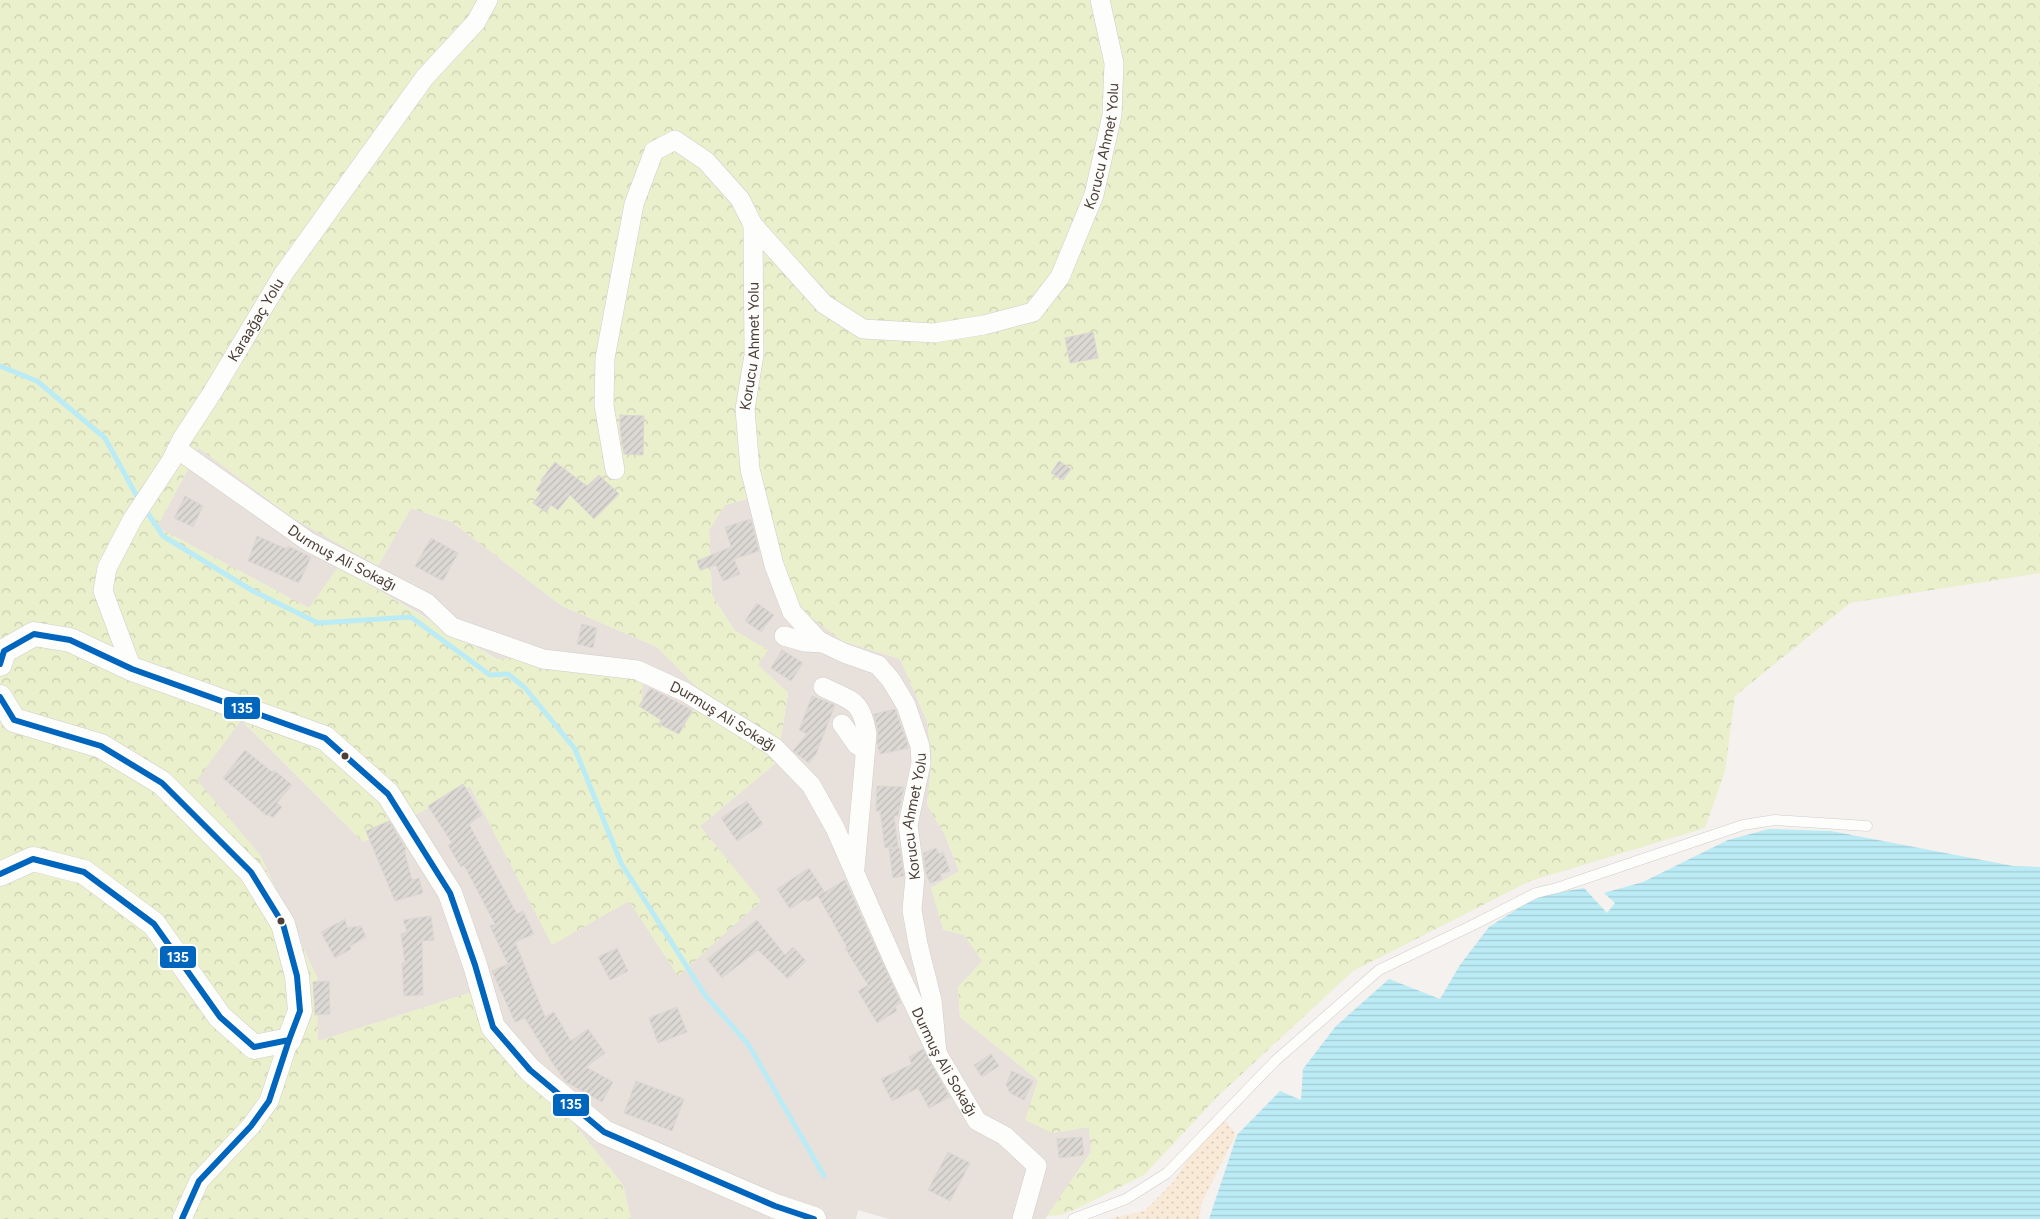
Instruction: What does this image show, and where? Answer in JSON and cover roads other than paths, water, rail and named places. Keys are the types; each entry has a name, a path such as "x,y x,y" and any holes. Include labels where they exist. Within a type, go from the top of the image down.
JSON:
{"street":[{"name":"Karaağaç Yolu","path":"132,669 103,591 107,568 132,520 174,455 284,273 425,78 476,22 488,0"},
{"name":"Korucu Ahmet Yolu","path":"753,225 824,304 863,329 934,333 984,325 1033,312 1060,277 1094,195 1112,115 1114,63 1100,0"},
{"path":"615,470 604,405 605,358 634,204 654,151 674,140 706,161 740,198 753,225"},
{"name":"Korucu Ahmet Yolu","path":"753,225 754,356 746,410 750,469 774,565 792,612 819,641 844,653 878,665 891,680 906,705 920,746 921,763 908,826 915,877 912,910 918,944 932,1000 937,1053"},
{"name":"Durmuş Ali Sokağı","path":"174,455 309,542 427,603 452,627 543,659 637,670 684,692 774,747 811,785 835,828 937,1053 977,1121 1005,1136 1037,1166 1022,1219"},
{"path":"0,664 4,651 34,634 70,640 132,669 325,738 388,794 450,893 475,965 493,1027 530,1070 604,1132 776,1213 814,1219"},
{"path":"784,636 805,642 824,643"},
{"path":"823,687 856,703 864,714 867,734 854,872"},
{"path":"0,697 14,720 101,746 162,783 251,872 283,924 297,976 300,1011 269,1101 251,1126 199,1181 182,1219"},
{"path":"842,724 857,745 865,750"},
{"path":"0,874 33,859 84,872 154,924 220,1017 254,1047 290,1040"}],"lane":[{"path":"1073,1219 1126,1199 1167,1173 1275,1060 1379,970 1536,893 1557,888 1743,825 1775,820 1867,826"}],"water":[{"path":"1769,829 1831,831 2013,866 2040,867 2040,1219 1209,1219 1237,1135 1280,1091 1301,1100 1303,1069 1336,1026 1389,979 1440,999 1460,965 1489,927 1538,896 1584,888 1607,913 1615,903 1604,893 1643,882 1728,840"}],"waterway":[{"path":"0,366 37,381 105,438 140,502"},
{"path":"145,509 163,536 253,591 318,623 411,617 490,675 508,674 525,688 575,749 621,863 705,995 748,1044 824,1176"}]}
